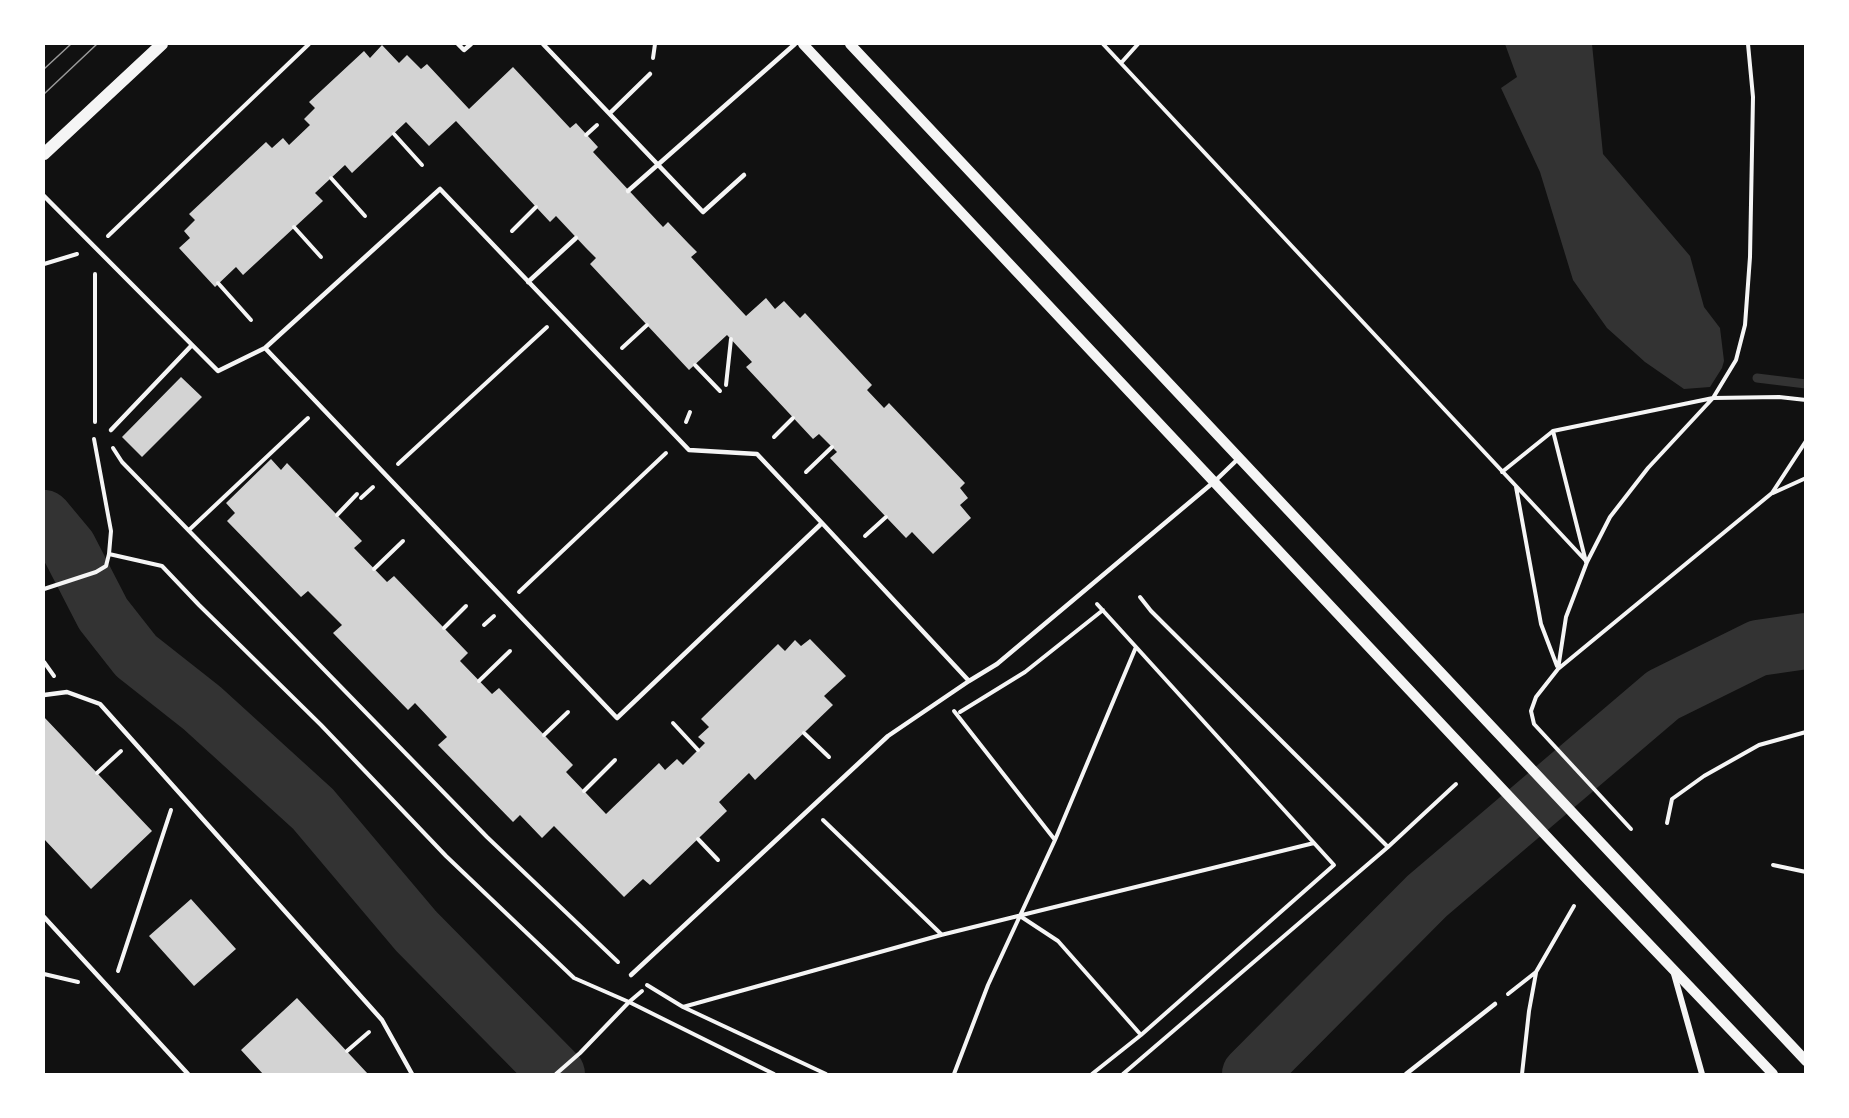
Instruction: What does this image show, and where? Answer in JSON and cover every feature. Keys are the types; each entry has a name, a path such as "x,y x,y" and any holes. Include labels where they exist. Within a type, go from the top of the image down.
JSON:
{"main road":[{"path":"44,154 162,44"}],"street":[{"path":"803,44 1582,874 1773,1074"},
{"path":"850,44 1806,1061"},
{"path":"1672,968 1702,1074"}],"lane":[{"path":"459,44 464,50 471,44"},
{"path":"543,44 703,212 744,175"},
{"path":"628,191 795,44"},
{"path":"610,113 650,74"},
{"path":"44,196 218,371 266,348 440,189 689,450 757,454 969,681"},
{"path":"528,282 576,238"},
{"path":"111,430 192,345"},
{"path":"266,348 617,718 822,523"},
{"path":"631,975 888,736 997,664 1215,481 1239,458"},
{"path":"44,695 67,692 100,704 382,1020 412,1074"},
{"path":"44,917 188,1074"},
{"path":"1406,1074 1495,1004"}],"path":[{"path":"44,264 95,249 309,44"},
{"path":"1103,44 1587,562"},
{"path":"1121,63 1138,44"},
{"path":"1558,669 1566,617 1587,562 1610,517 1648,468 1713,398 1736,360 1745,325 1750,257 1753,97 1748,44"},
{"path":"394,134 422,165"},
{"path":"331,178 365,216"},
{"path":"512,231 536,207"},
{"path":"294,227 321,257"},
{"path":"218,283 251,320"},
{"path":"361,498 560,315"},
{"path":"622,348 646,325"},
{"path":"726,385 731,339"},
{"path":"695,365 720,391"},
{"path":"1502,472 1553,431 1713,398 1779,397 1806,400"},
{"path":"189,530 321,406"},
{"path":"484,625 679,441 690,412"},
{"path":"774,437 793,418"},
{"path":"111,430 113,449 122,462 487,837 631,975 683,1007 826,1074"},
{"path":"1553,431 1587,562"},
{"path":"1772,493 1806,441"},
{"path":"806,471 832,447"},
{"path":"1631,829 1534,724 1531,711 1536,697 1558,669 1772,493 1806,478"},
{"path":"1516,486 1541,624 1558,669"},
{"path":"337,515 357,494"},
{"path":"865,536 886,517"},
{"path":"374,569 403,542"},
{"path":"109,554 162,566 321,725 446,856 574,978 629,1002 774,1074"},
{"path":"44,589 96,572"},
{"path":"1085,590 1334,865 1141,1035 1092,1074"},
{"path":"1140,597 1151,611 1388,847"},
{"path":"444,628 466,606"},
{"path":"948,720 1025,672 1103,610"},
{"path":"954,1074 988,985 1055,840 1137,647"},
{"path":"479,681 510,651"},
{"path":"544,735 568,712"},
{"path":"957,714 1055,840"},
{"path":"673,723 698,750"},
{"path":"804,732 829,758"},
{"path":"1667,823 1671,799 1704,776 1759,745 1806,732"},
{"path":"97,773 132,740"},
{"path":"584,791 615,760"},
{"path":"1123,1074 1388,847 1456,784"},
{"path":"44,974 112,990 177,791"},
{"path":"810,808 941,935"},
{"path":"815,828 831,813"},
{"path":"698,839 718,860"},
{"path":"683,1007 941,935 1314,843"},
{"path":"1773,865 1806,872"},
{"path":"1522,1074 1536,972 1574,906"},
{"path":"1020,916 1058,941 1141,1035"},
{"path":"1495,1004 1536,972"},
{"path":"648,986 657,978"},
{"path":"556,1074 637,995"},
{"path":"347,1051 382,1020"}],"shaded area":[{"path":"1505,44 1592,44 1603,154 1690,256 1704,307 1720,328 1724,361 1710,387 1684,389 1645,362 1607,328 1573,280 1540,172 1501,88 1517,77"}],"building":[{"path":"382,45 399,63 407,55 421,69 427,64 469,109 513,67 570,128 576,123 598,147 593,152 663,227 668,222 697,252 691,257 746,316 766,298 775,309 784,301 800,318 805,313 872,385 867,390 884,408 889,403 965,483 960,488 968,498 960,505 971,518 933,554 912,532 906,538 830,458 837,452 819,434 813,439 746,367 752,362 727,335 689,370 590,264 596,258 556,216 550,222 456,121 429,146 406,122 352,173 345,165 315,193 323,201 243,275 236,267 215,287 179,248 190,238 184,231 195,220 189,214 266,142 272,148 283,138 289,145 310,125 304,119 315,108 309,102 364,51 370,58"},
{"path":"181,377 202,397 142,457 122,437"},
{"path":"271,459 281,470 287,463 362,541 354,548 387,582 394,576 468,653 460,661 492,694 499,688 573,765 566,772 606,814 659,763 665,770 677,759 683,765 705,743 698,737 709,727 701,719 778,644 785,651 795,640 801,646 810,639 846,676 824,696 833,705 755,780 749,773 719,802 727,811 650,885 643,879 624,897 554,826 542,838 520,815 513,822 438,745 447,737 415,703 408,710 333,633 342,625 308,591 301,597 227,521 235,513 226,503"},
{"path":"44,717 152,831 91,889 44,839"},
{"path":"191,899 236,949 194,986 149,936"},
{"path":"297,998 368,1074 263,1074 241,1050"}],"waterway":[{"path":"1757,378 1806,384"},
{"path":"44,518 69,548 103,614 136,656 202,708 313,809 416,931 557,1074"},
{"path":"1250,1074 1427,896 1663,695 1758,648 1806,641"}],"tram line":[{"path":"44,69 71,44"},
{"path":"44,94 97,44"}]}
